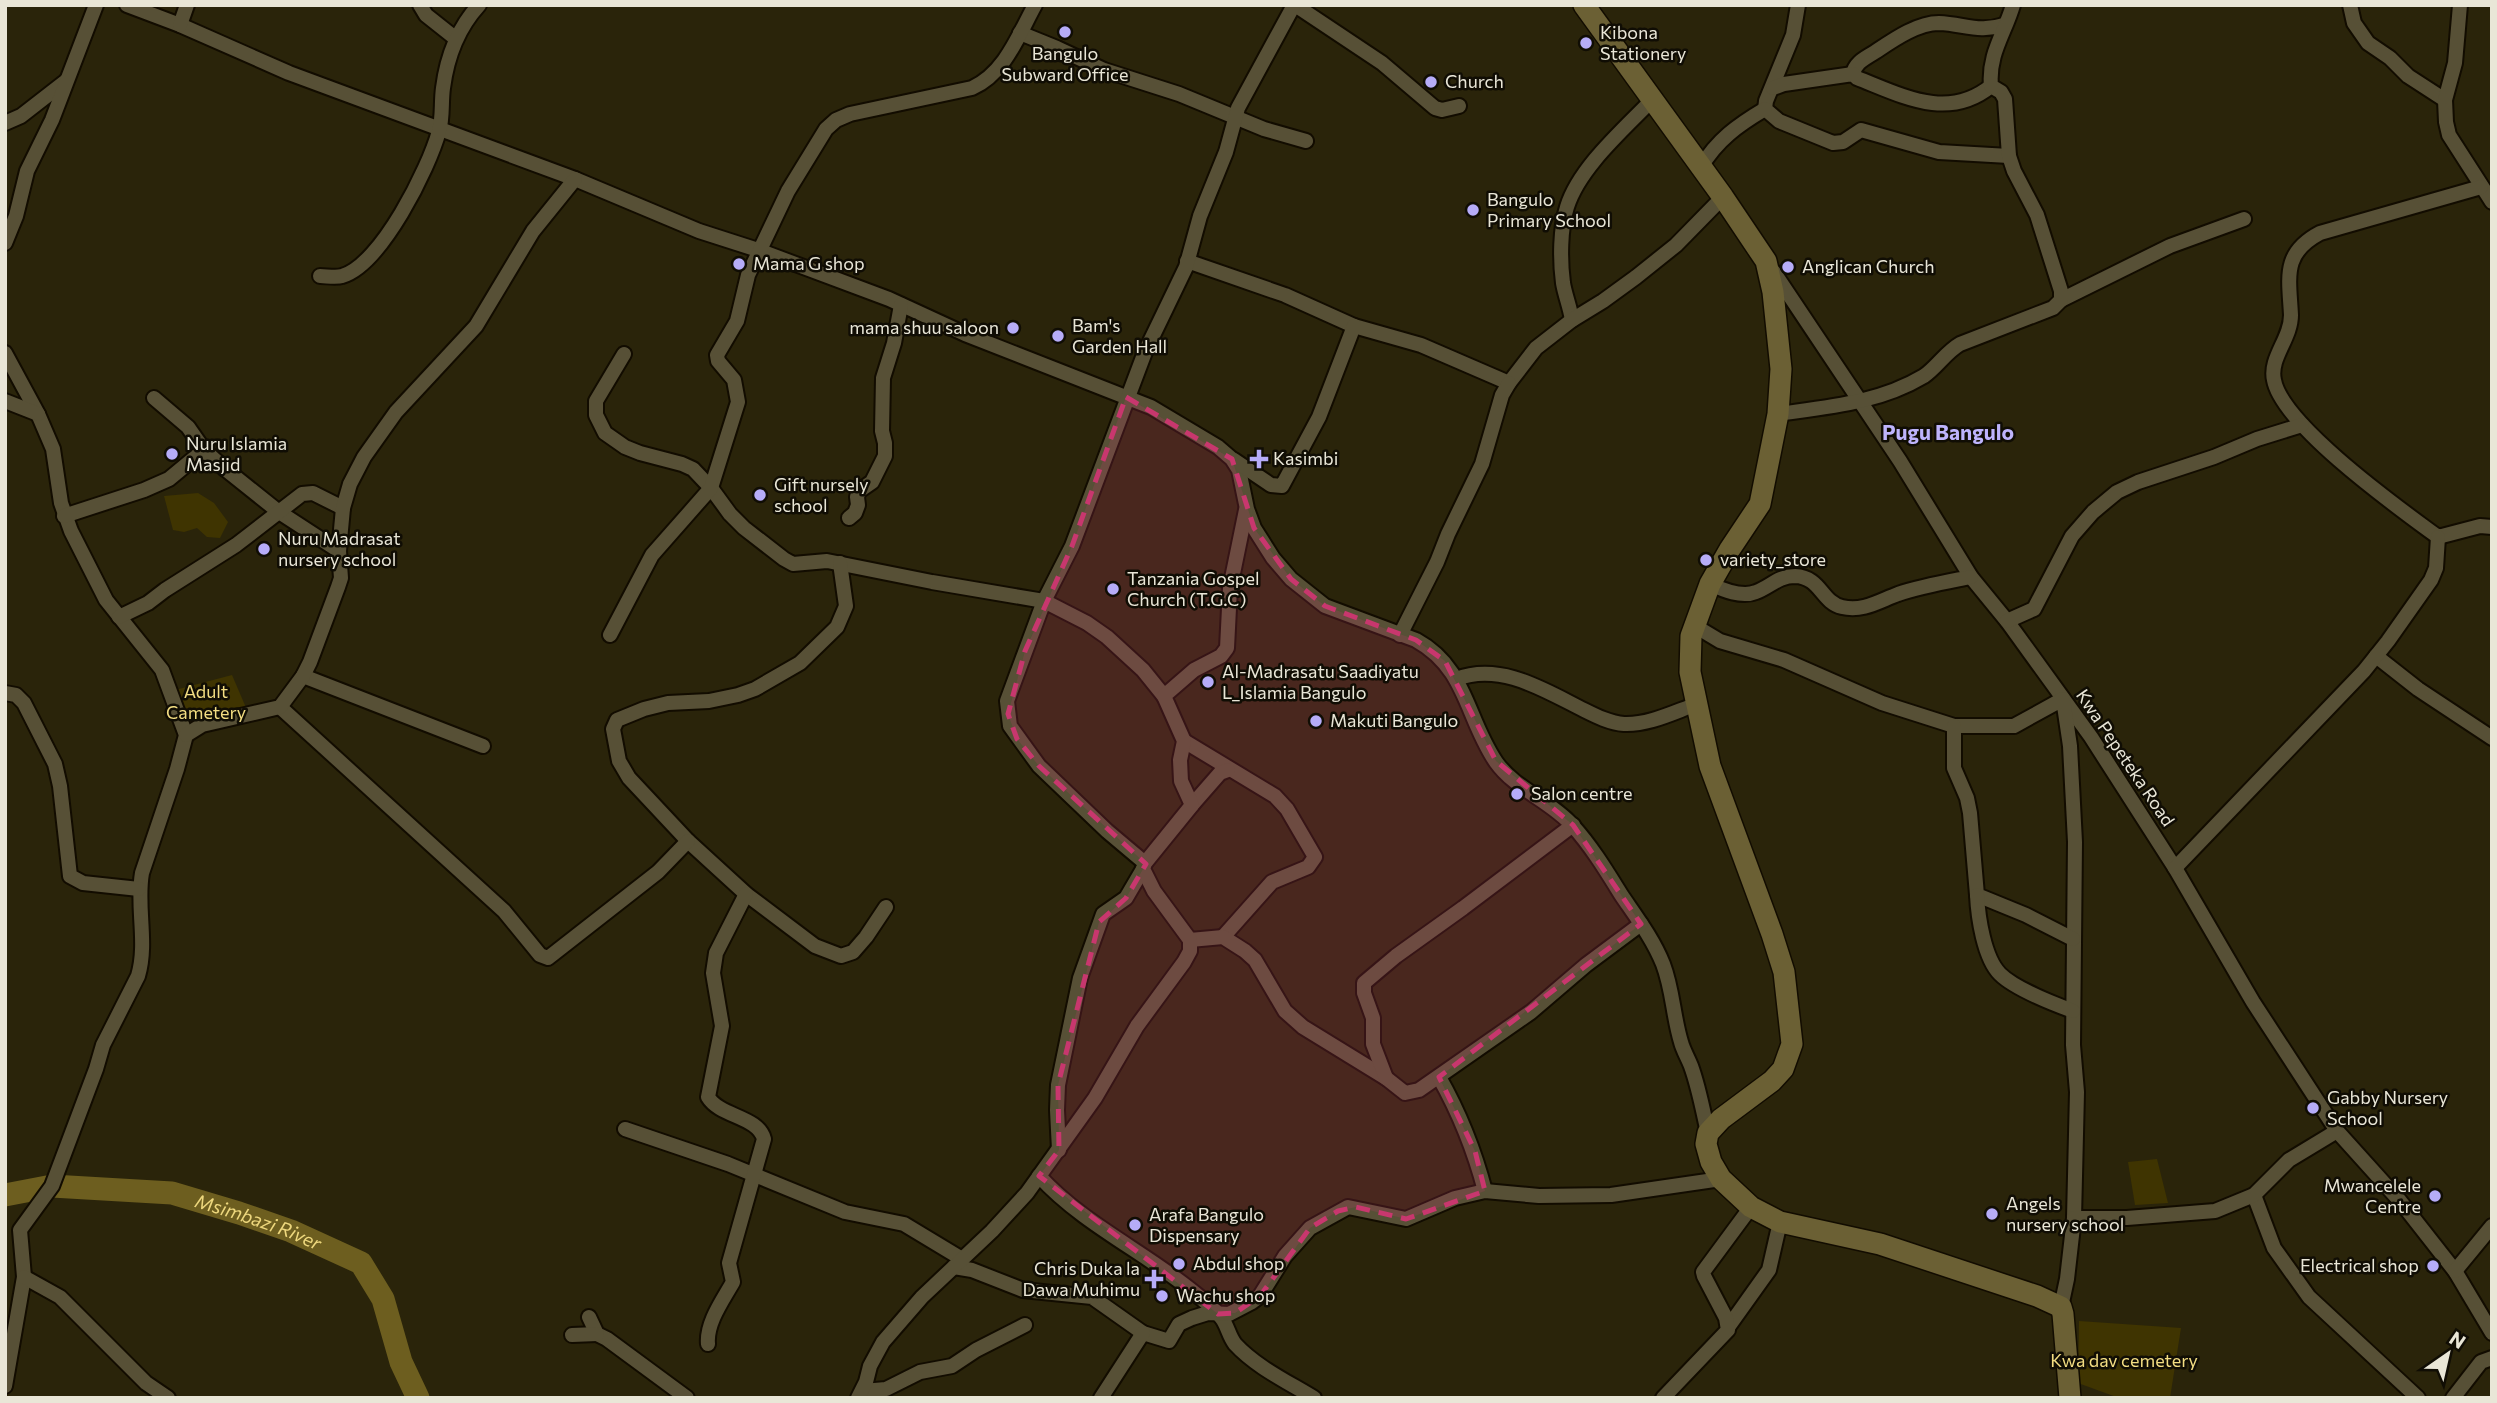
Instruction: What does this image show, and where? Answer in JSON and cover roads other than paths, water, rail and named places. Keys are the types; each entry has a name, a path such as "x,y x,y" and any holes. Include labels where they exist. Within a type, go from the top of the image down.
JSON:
{"street":[{"path":"5,243 16,216 29,166 68,80 96,5"},
{"path":"127,5 289,73 575,179 699,231 758,250 901,304 1056,371 1151,407 1218,447 1271,485 1282,486 1320,417 1353,326"},
{"path":"180,25 187,5"},
{"path":"420,5 426,15 455,38"},
{"path":"320,276 342,276 380,247 411,195 440,130 443,86 455,38 479,5"},
{"path":"610,635 652,555 711,488 738,402 734,380 718,361 717,355 740,313 748,275 758,250 788,191 826,129 836,120 850,114 972,88 984,83 1000,68 1035,5"},
{"path":"860,1394 873,1359 893,1328 1027,1193 1095,1098 1137,1026 1190,951 1190,940 1154,891 1144,866 1039,766 1010,726 1007,701 1044,601 1072,546 1126,397 1188,261 1200,216 1226,152 1234,118 1294,5 1382,63 1435,108 1442,110 1459,106"},
{"path":"1584,5 1766,261 1773,292 1781,369 1778,414 1760,504 1710,584 1691,636 1690,672 1710,766 1784,972 1792,1037 1791,1050 1783,1069 1757,1093 1721,1119 1708,1133"},
{"path":"1701,167 1720,141 1765,109 1793,35 1798,5"},
{"path":"1992,86 1991,69 2013,5"},
{"path":"2350,5 2354,23 2368,43 2390,58 2408,76 2445,100"},
{"path":"2460,5 2455,63 2445,100 2449,135 2492,202"},
{"path":"1853,74 1860,61 1899,37 1930,24 1978,29 2004,25"},
{"path":"1020,33 1104,70 1179,94 1234,118 1306,141"},
{"path":"1773,89 1784,84 1853,74 1882,88 1927,103 1958,103 1969,100 1992,86"},
{"path":"5,123 21,116 68,80"},
{"path":"1992,86 2001,92 2005,99 2009,156 2037,215 2061,291 2061,300"},
{"path":"1572,320 1563,270 1563,223 1566,207 1577,185 1600,155 1651,101"},
{"path":"1765,109 1779,121 1833,143 1843,142 1861,130 1939,152 2009,156"},
{"path":"186,735 202,725 280,706 303,676 341,578 339,551 343,508 350,484 363,457 396,412 476,326 533,231 575,179"},
{"path":"2438,537 2370,486 2302,425 2277,390 2273,379 2276,359 2291,326 2289,268 2299,247 2320,233 2481,187"},
{"path":"1399,635 1437,562 1482,464 1499,402 1509,383 1536,348 1676,245 1723,197"},
{"path":"1778,414 1862,402 1927,374 1951,349 1960,344 2053,308 2061,300 2170,246 2244,219"},
{"path":"1188,261 1285,295 1353,326 1420,345 1509,383"},
{"name":"Kwa Pepeteka Road","path":"1766,261 1862,402 1971,577 2007,621 2091,737 2175,868 2253,1002 2337,1131 2400,1201 2455,1271 2492,1333"},
{"path":"849,518 858,505 859,491 872,482 885,456 881,398 883,378 894,343 901,304"},
{"path":"5,353 38,414 56,460 64,516 94,580 119,617 162,670 186,735 142,873 139,889 143,932 138,976 103,1045 52,1186 20,1230 24,1277 5,1385"},
{"path":"624,354 596,401 596,415 605,433 625,447 693,469 744,528 784,559 793,564 819,560 840,563 1044,601 1087,623 1124,651 1164,696 1184,741 1275,796 1287,809 1315,857 1308,867 1272,882 1223,937"},
{"path":"154,398 196,435 204,450 279,512 339,551"},
{"path":"5,401 38,414"},
{"path":"2007,621 2034,609 2072,536 2093,512 2117,492 2256,439 2302,425"},
{"path":"64,516 169,479 204,450"},
{"path":"1232,459 1239,470 1247,509 1260,538 1290,579 1325,606 1429,647 1445,661 1496,761 1510,777 1573,825 1641,924 1654,945 1670,983 1681,1042 1692,1068 1708,1133 1706,1144 1710,1162 1721,1179 1751,1207 1780,1223 1880,1244 2037,1296 2061,1307"},
{"path":"119,617 148,603 236,545 306,492 343,508"},
{"path":"1164,696 1194,670 1221,656 1227,648 1230,589 1247,509"},
{"path":"2438,537 2480,526 2492,527"},
{"path":"2175,868 2376,656 2431,580 2438,537"},
{"path":"840,563 846,607 837,626 800,663 755,689 738,695 709,701 668,703 643,709 614,723 619,761 625,772 688,841 746,894 815,946 841,956 858,948 886,907"},
{"path":"1710,584 1727,591 1749,594 1759,592 1780,578 1806,577 1833,604 1853,608 1868,607 1897,594 1971,577"},
{"path":"1695,626 1720,641 1784,660 1882,703 1954,726 2014,726 2063,699 2070,746 2074,807 2073,1011 2077,1093 2074,1218 2061,1307 2070,1398"},
{"path":"2376,656 2418,689 2492,738"},
{"path":"1456,679 1485,672 1514,678 1601,718 1618,723 1640,723 1697,704"},
{"path":"303,676 483,746"},
{"path":"5,693 16,695 24,703 55,764 70,876 83,883 139,889"},
{"path":"280,706 504,911 540,955 548,958 658,872 688,841"},
{"path":"1954,726 1954,768 1967,798 1970,813 1981,929 1998,972 2050,1003 2073,1011"},
{"path":"1184,741 1180,760 1181,781 1192,805"},
{"path":"1059,1150 1056,1110 1058,1085 1080,978 1103,914 1126,898 1144,866 1192,805 1220,773 1228,770"},
{"path":"1386,1077 1373,1044 1373,1018 1364,993 1364,983 1396,956 1573,825"},
{"path":"708,1344 716,1313 733,1282 729,1263 764,1139 763,1134 748,1122 721,1110 708,1097 722,1026 713,973 716,953 746,894"},
{"path":"1977,895 2026,915 2073,939"},
{"path":"1190,940 1223,937 1255,960 1285,1012 1386,1077 1405,1093 1419,1090 1531,1012 1586,965 1641,924"},
{"path":"1439,1077 1460,1114 1485,1191"},
{"path":"625,1129 754,1174 845,1212 904,1224 958,1263 1023,1290 1092,1297 1143,1333 1169,1341 1179,1324 1200,1314 1235,1312 1260,1296 1285,1256 1310,1228 1348,1207 1406,1219 1455,1198 1485,1191 1539,1196 1611,1195 1721,1179"},
{"path":"2074,1218 2127,1218 2215,1211 2254,1195 2289,1160 2337,1131"},
{"path":"1039,1176 1080,1213 1182,1284 1218,1314 1236,1345 1270,1372 1314,1398"},
{"path":"2254,1195 2274,1248 2309,1297 2418,1398"},
{"path":"1729,1325 1703,1272 1751,1207"},
{"path":"1663,1398 1725,1335 1729,1325 1769,1270 1780,1223"},
{"path":"2455,1271 2492,1226"},
{"path":"24,1277 60,1297 146,1383 168,1398"},
{"path":"589,1317 597,1334"},
{"path":"860,1394 886,1389 920,1372 952,1366 976,1350 1025,1325"},
{"path":"1101,1398 1143,1333"},
{"path":"572,1335 597,1334 607,1339 687,1398"},
{"path":"2453,1398 2481,1362 2492,1358"}],"waterway":[{"name":"Msimbazi River","path":"5,1195 52,1186 172,1193 291,1231 361,1263 383,1299 401,1362 418,1398"}],"place":[{"name":"Bangulo Subward Office","path":"1065,32"},
{"name":"Kibona Stationery","path":"1586,43"},
{"name":"Church","path":"1431,82"},
{"name":"Bangulo Primary School","path":"1473,210"},
{"name":"Mama G shop","path":"739,264"},
{"name":"Anglican Church","path":"1788,267"},
{"name":"mama shuu saloon","path":"1013,328"},
{"name":"Bam's Garden Hall","path":"1058,336"},
{"name":"Nuru Islamia Masjid","path":"172,454"},
{"name":"Kasimbi","path":"1259,459"},
{"name":"Gift nursely school","path":"760,495"},
{"name":"Nuru Madrasat nursery school","path":"264,549"},
{"name":"variety_store","path":"1706,560"},
{"name":"Tanzania Gospel Church (T.G.C)","path":"1113,589"},
{"name":"Al-Madrasatu Saadiyatu L_Islamia Bangulo","path":"1208,682"},
{"name":"Makuti Bangulo","path":"1316,721"},
{"name":"Salon centre","path":"1517,794"},
{"name":"Gabby Nursery School","path":"2313,1108"},
{"name":"Mwancelele Centre","path":"2435,1196"},
{"name":"Angels nursery school","path":"1992,1214"},
{"name":"Arafa Bangulo Dispensary","path":"1135,1225"},
{"name":"Abdul shop","path":"1179,1264"},
{"name":"Electrical shop","path":"2433,1266"},
{"name":"Chris Duka la Dawa Muhimu","path":"1154,1279"},
{"name":"Wachu shop","path":"1162,1296"}],"district":[{"name":"Pugu Bangulo","path":"1948,433"}],"park label":[{"name":"Adult Cametery","path":"206,702"},
{"name":"Kwa dav cemetery","path":"2124,1361"}]}
